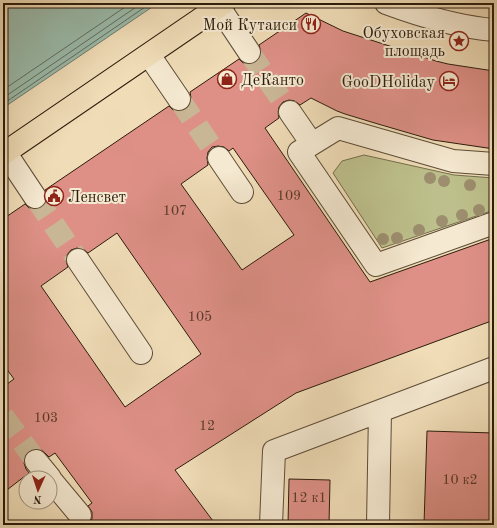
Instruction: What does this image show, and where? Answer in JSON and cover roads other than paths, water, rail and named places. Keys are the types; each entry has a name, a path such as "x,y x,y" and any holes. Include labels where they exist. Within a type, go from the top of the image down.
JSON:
{"main road":[{"path":"4,153 221,5"}],"street":[{"path":"386,3 414,14 454,24 494,30"},
{"path":"221,5 250,52"},
{"path":"149,55 179,99"},
{"path":"290,112 312,144"},
{"path":"494,164 453,161 338,128 299,152 376,264 494,223"},
{"path":"4,153 35,197"},
{"path":"219,158 242,192"},
{"path":"78,260 141,353"},
{"path":"271,525 274,451 494,368"},
{"path":"378,525 380,411"},
{"path":"36,461 43,470"},
{"path":"58,488 80,516"}],"water":[{"path":"3,3 158,3 3,108"}],"tunnel":[{"path":"249,52 290,112"},
{"path":"179,99 219,158"},
{"path":"35,197 78,260"},
{"path":"3,416 36,461"}],"place":[{"name":"Мой Кутаиси","path":"311,24"},
{"name":"Обуховская площадь","path":"459,41"},
{"name":"ДеКанто","path":"227,79"},
{"name":"GooDHoliday","path":"449,81"},
{"name":"Ленсвет","path":"54,196"}]}
